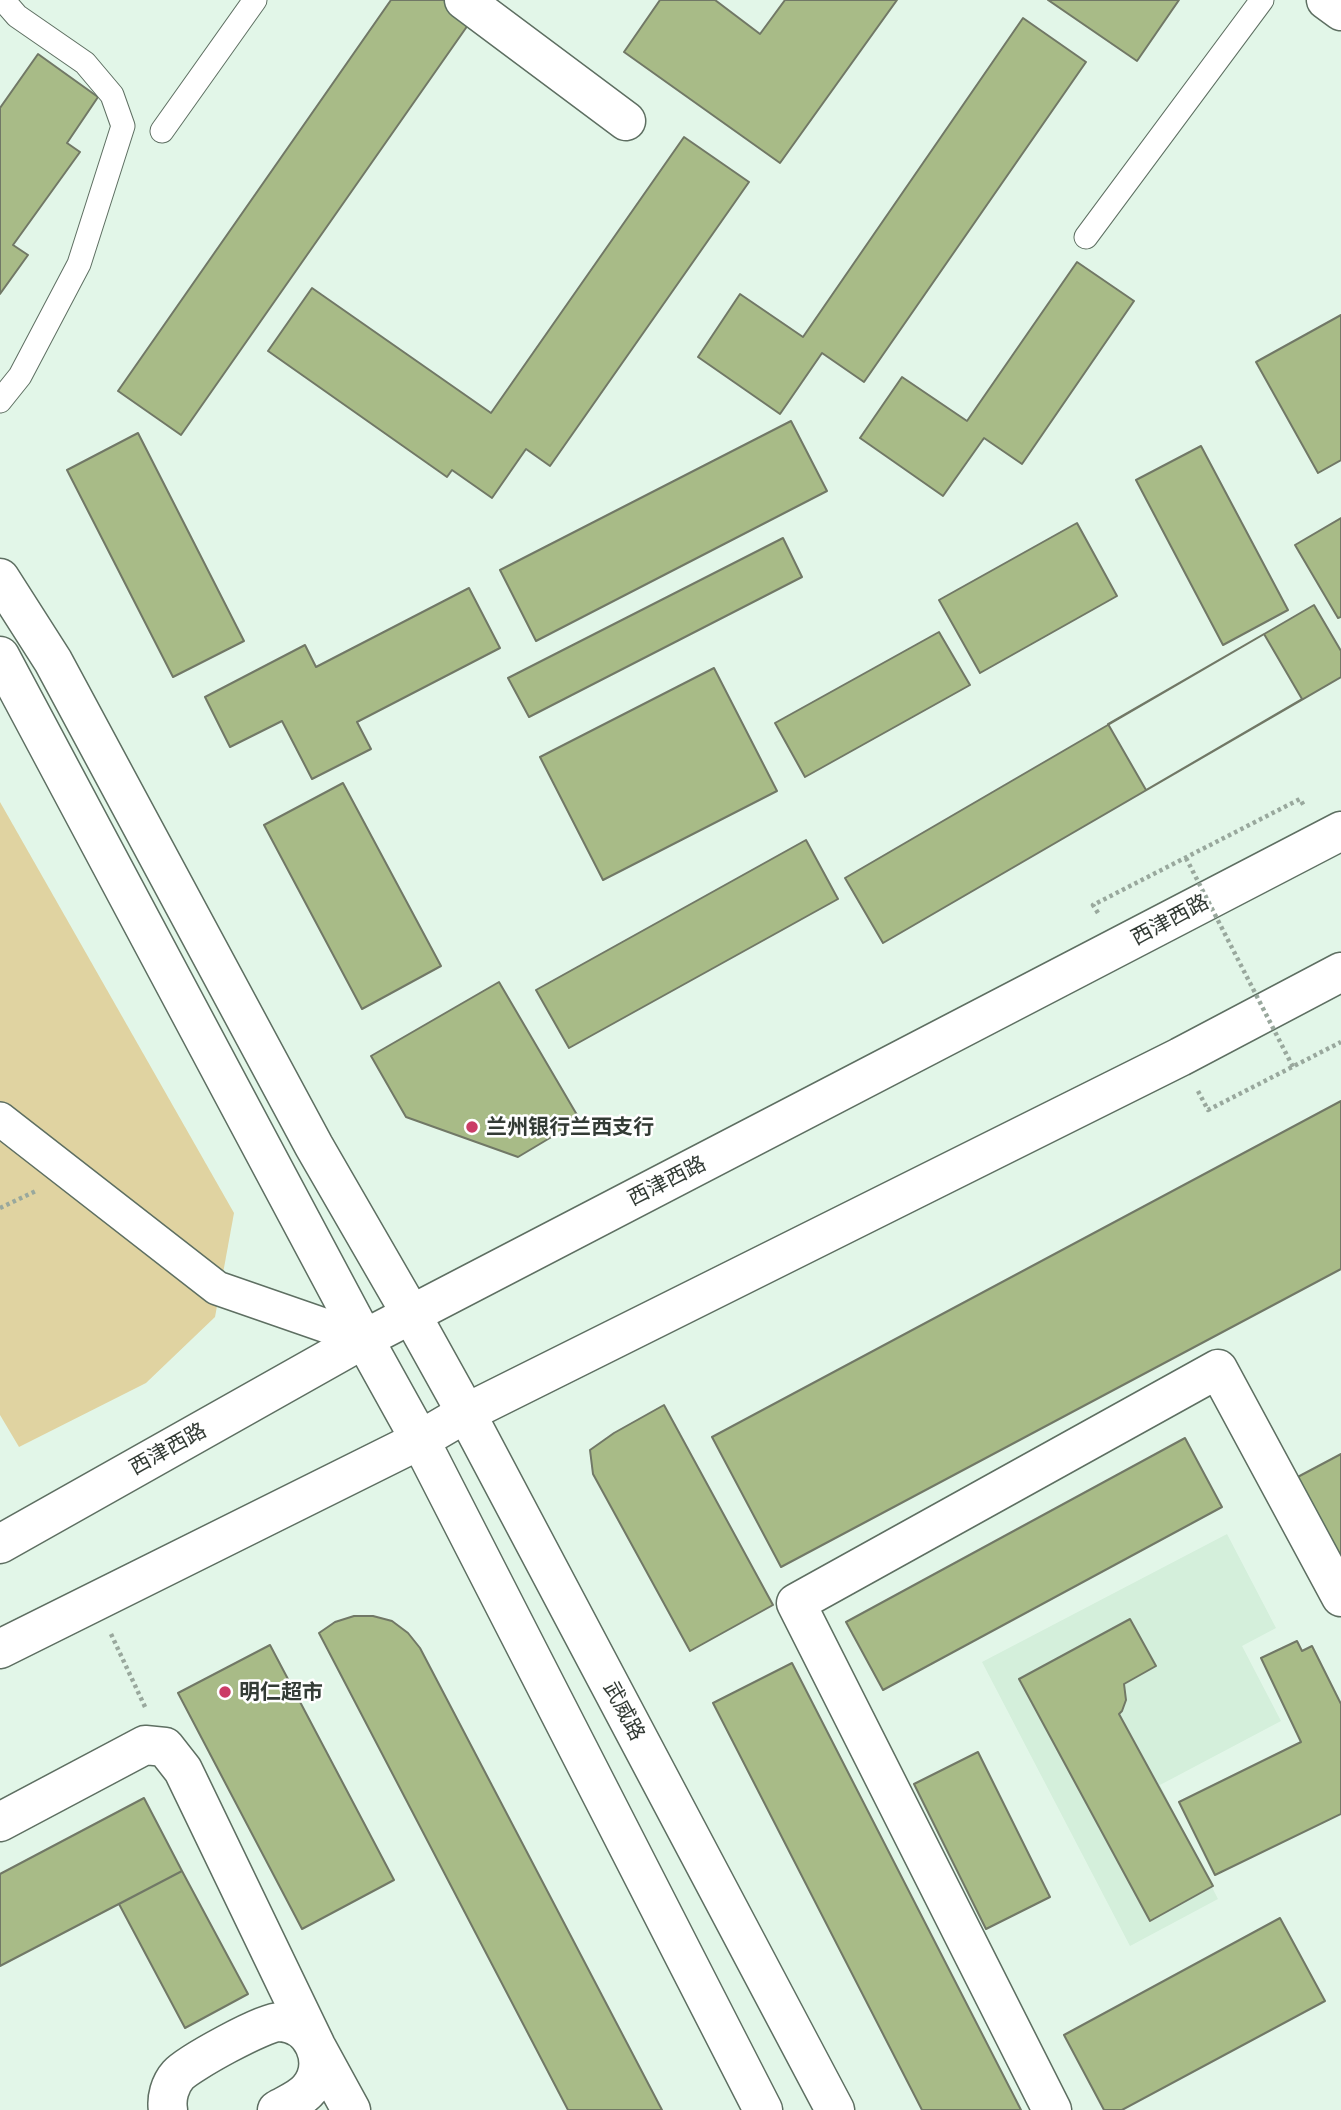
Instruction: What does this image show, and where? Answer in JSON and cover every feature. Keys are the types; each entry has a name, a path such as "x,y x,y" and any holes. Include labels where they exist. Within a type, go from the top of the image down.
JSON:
{"main road":[{"path":"464,0 626,121"},
{"path":"1326,0 1341,11"},
{"name":"武威路","path":"0,578 53,662 314,1146 466,1413 835,2110"},
{"path":"1,658 10,697 420,1440 763,2110"},
{"name":"西津西路","path":"0,1544 411,1314 1341,831"},
{"path":"0,1649 1180,1057 1341,972"},
{"path":"1052,2110 796,1603 1218,1368 1341,1597"},
{"path":"0,1822 145,1745 165,1747 183,1770 316,2046 351,2110"},
{"path":"168,2110 170,2088 178,2075 261,2026 277,2022 293,2025 306,2033 316,2046 319,2061 317,2077 308,2091 277,2110"}],"street":[{"path":"0,1119 217,1288 364,1339"}],"lane":[{"path":"0,401 20,376 79,264 123,126 112,95 85,64 17,16 3,0"},
{"path":"162,131 255,0"},
{"path":"1086,237 1262,0"}],"path":[{"path":"1093,905 1300,799"},
{"path":"1186,858 1293,1067"},
{"path":"1208,1110 1341,1042"},
{"path":"95,1602 165,1747"}],"shaded area":[{"path":"0,802 234,1213 215,1317 146,1383 19,1447 0,1415"},
{"path":"1227,1534 1276,1628 1242,1646 1281,1721 1160,1785 1218,1899 1130,1946 982,1662"}],"building":[{"path":"391,0 454,0 475,15 181,435 118,391"},
{"path":"660,0 715,0 760,34 785,0 897,0 780,163 624,52"},
{"path":"1048,0 1179,0 1137,61"},
{"path":"1023,18 1086,62 864,382 822,353 780,414 698,357 740,294 803,337"},
{"path":"38,54 98,97 67,143 80,152 13,245 28,255 0,294 0,108"},
{"path":"684,137 749,182 550,466 526,449 492,498 452,470 447,477 268,351 312,288 491,413"},
{"path":"1077,262 1134,301 1022,464 984,438 943,496 860,438 902,377 967,421"},
{"path":"1341,315 1341,460 1318,473 1256,362"},
{"path":"791,421 827,491 536,641 500,570"},
{"path":"138,433 244,641 173,677 67,470"},
{"path":"1201,446 1288,610 1223,645 1136,480"},
{"path":"1341,518 1341,617 1338,618 1295,545"},
{"path":"1077,523 1117,596 980,673 939,600"},
{"path":"783,538 802,577 529,717 508,678"},
{"path":"469,588 500,648 357,722 371,749 312,779 282,721 230,747 205,697 305,645 316,667"},
{"path":"1314,605 1341,651 1341,677 883,943 845,878"},
{"path":"939,632 970,685 805,777 775,723"},
{"path":"1264,634 1302,699 1146,790 1108,724"},
{"path":"714,668 777,791 603,880 540,757"},
{"path":"343,783 441,966 362,1009 264,825"},
{"path":"806,840 838,899 569,1048 536,990"},
{"path":"499,982 580,1120 518,1157 406,1117 371,1056"},
{"path":"1341,1101 1341,1269 781,1567 712,1437"},
{"path":"664,1405 773,1605 690,1651 593,1474 590,1450"},
{"path":"1185,1438 1222,1507 883,1690 846,1622"},
{"path":"1341,1454 1341,1571 1292,1480"},
{"path":"354,1616 373,1616 392,1621 408,1633 420,1648 662,2110 568,2110 319,1633 335,1622"},
{"path":"1130,1619 1156,1666 1124,1684 1126,1700 1119,1714 1213,1886 1150,1921 1019,1679"},
{"path":"1297,1641 1302,1651 1312,1646 1341,1704 1341,1814 1215,1875 1179,1802 1301,1742 1261,1658"},
{"path":"270,1645 394,1880 302,1929 178,1693"},
{"path":"792,1663 1021,2110 922,2110 713,1703"},
{"path":"978,1752 1050,1897 986,1929 914,1784"},
{"path":"144,1798 182,1871 0,1966 0,1874"},
{"path":"182,1871 248,1994 185,2028 119,1904"},
{"path":"1280,1918 1325,2001 1122,2110 1104,2110 1064,2035"}],"place":[{"name":"兰州银行兰西支行","path":"472,1127"},
{"name":"明仁超市","path":"225,1692"}]}
